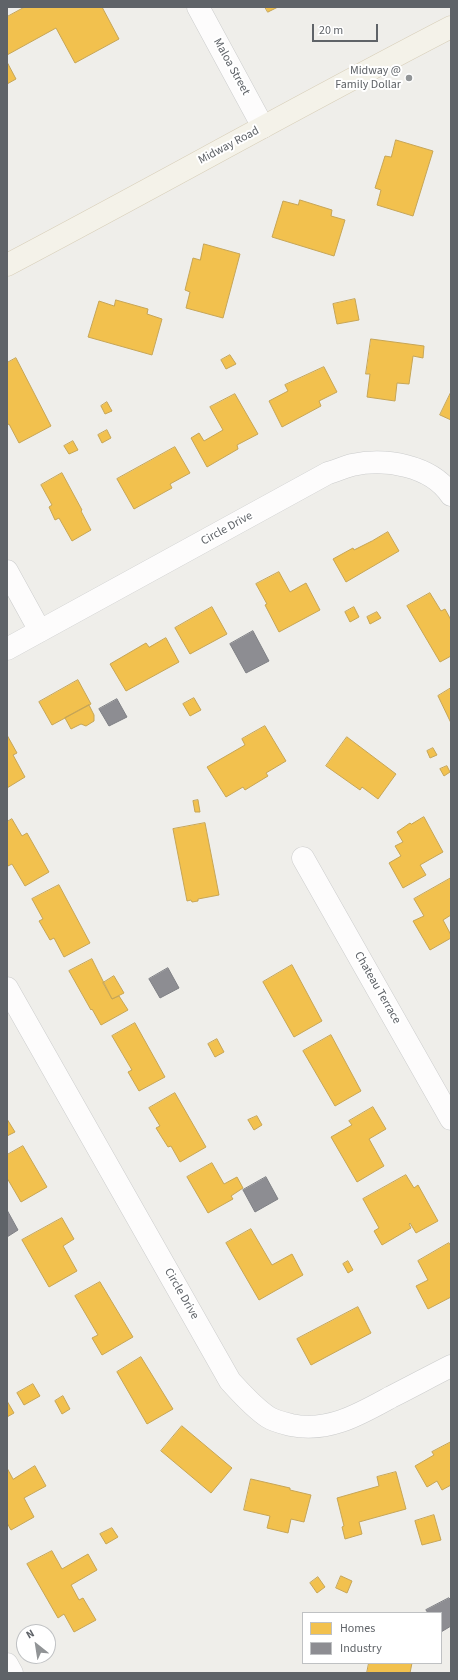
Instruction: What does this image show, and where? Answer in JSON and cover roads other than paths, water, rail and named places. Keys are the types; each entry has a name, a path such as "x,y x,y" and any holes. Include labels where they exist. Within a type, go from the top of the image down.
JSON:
{"main road":[{"name":"Midway Road","path":"7,265 306,103 451,27"}],"street":[{"name":"Maloa Street","path":"198,7 263,127"},
{"name":"Circle Drive","path":"7,649 328,474 351,465 391,463 411,468 430,476 446,488 451,495"},
{"path":"7,571 40,631"},
{"name":"Chateau Terrace","path":"303,858 451,1119"},
{"name":"Circle Drive","path":"7,988 230,1381 249,1403 269,1418 285,1424 303,1428 320,1427 338,1423 361,1413 451,1366"},
{"path":"7,1664 12,1673"}],"place":[{"name":"Midway @ Family Dollar","path":"409,78"}]}
